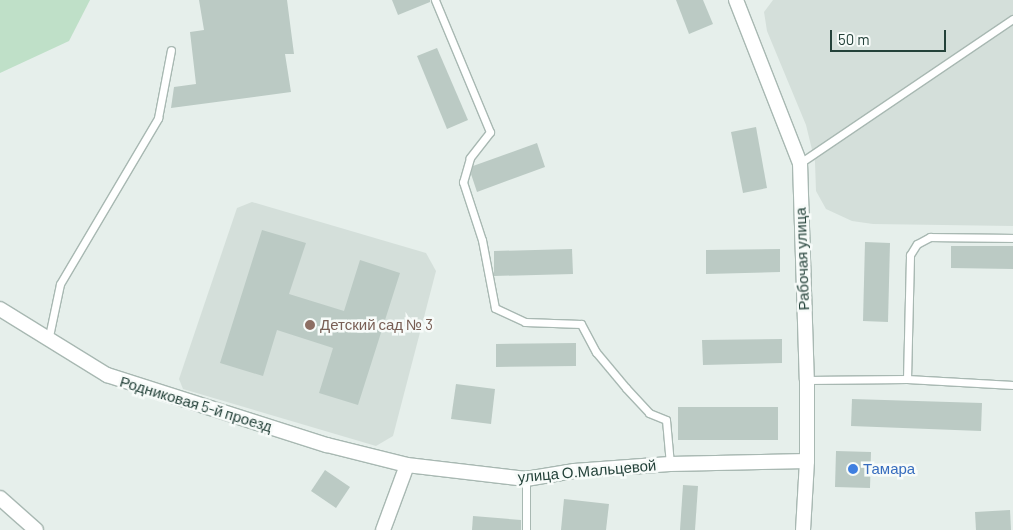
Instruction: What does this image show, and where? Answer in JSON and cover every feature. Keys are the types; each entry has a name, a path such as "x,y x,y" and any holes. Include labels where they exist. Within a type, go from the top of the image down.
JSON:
{"street":[{"name":"Рабочая улица","path":"736,0 800,163 807,380 807,462 803,530"},
{"name":"Родниковая 5-й проезд","path":"0,309 48,341 106,375 156,394 407,465"},
{"name":"улица О.Мальцевой","path":"407,465 526,479 574,471 670,464 807,462"},
{"path":"383,530 407,465"},
{"path":"0,498 36,530"}],"lane":[{"path":"435,0 490,132 470,158 462,182 482,240 495,308 525,322 581,324 596,352 626,388 649,413 666,420 670,464"},
{"path":"800,163 1013,19"},
{"path":"48,341 60,284 158,118 171,50"},
{"path":"907,379 910,255 917,244 930,237 1013,238"},
{"path":"807,380 907,379 1013,385"},
{"path":"526,479 526,530"}],"shaded area":[{"path":"773,0 1013,0 1013,226 873,224 852,221 826,209 816,191 815,162 806,125 767,31 764,12"},
{"name":"Детский сад № 3","path":"252,202 426,253 436,271 393,436 376,446 183,389 179,379 237,208"}],"green space":[{"path":"0,0 90,0 69,41 0,73"}],"building":[{"path":"199,0 287,0 294,54 285,54 291,92 171,108 174,87 196,84 190,32 204,30"},
{"path":"392,0 430,0 430,2 398,15"},
{"path":"676,0 703,0 713,24 689,34"},
{"path":"437,48 468,120 447,129 417,56"},
{"path":"756,127 767,188 743,193 731,132"},
{"path":"537,143 545,167 477,192 471,174 473,166"},
{"path":"262,230 306,243 289,294 344,311 360,260 400,273 358,405 319,393 333,348 277,330 263,376 220,363"},
{"path":"865,242 890,243 888,322 863,321"},
{"path":"951,246 1013,246 1013,269 951,268"},
{"path":"572,249 573,274 494,276 494,251"},
{"path":"780,249 780,272 706,274 706,250"},
{"path":"782,339 782,363 703,365 702,340"},
{"path":"576,343 576,366 496,367 496,344"},
{"path":"456,384 495,389 491,424 451,419"},
{"path":"852,399 982,403 981,431 851,426"},
{"path":"678,407 778,407 778,440 678,440"},
{"name":"Тамара","path":"836,451 871,452 870,488 835,487"},
{"path":"325,470 350,487 336,508 311,491"},
{"path":"683,485 698,486 695,530 680,530"},
{"path":"564,499 609,504 606,530 561,530"},
{"path":"1010,510 1011,530 976,530 975,512"},
{"path":"473,516 521,520 521,530 472,530"}],"place":[{"name":"Детский сад № 3","path":"310,325"},
{"name":"Тамара","path":"853,469"}]}
